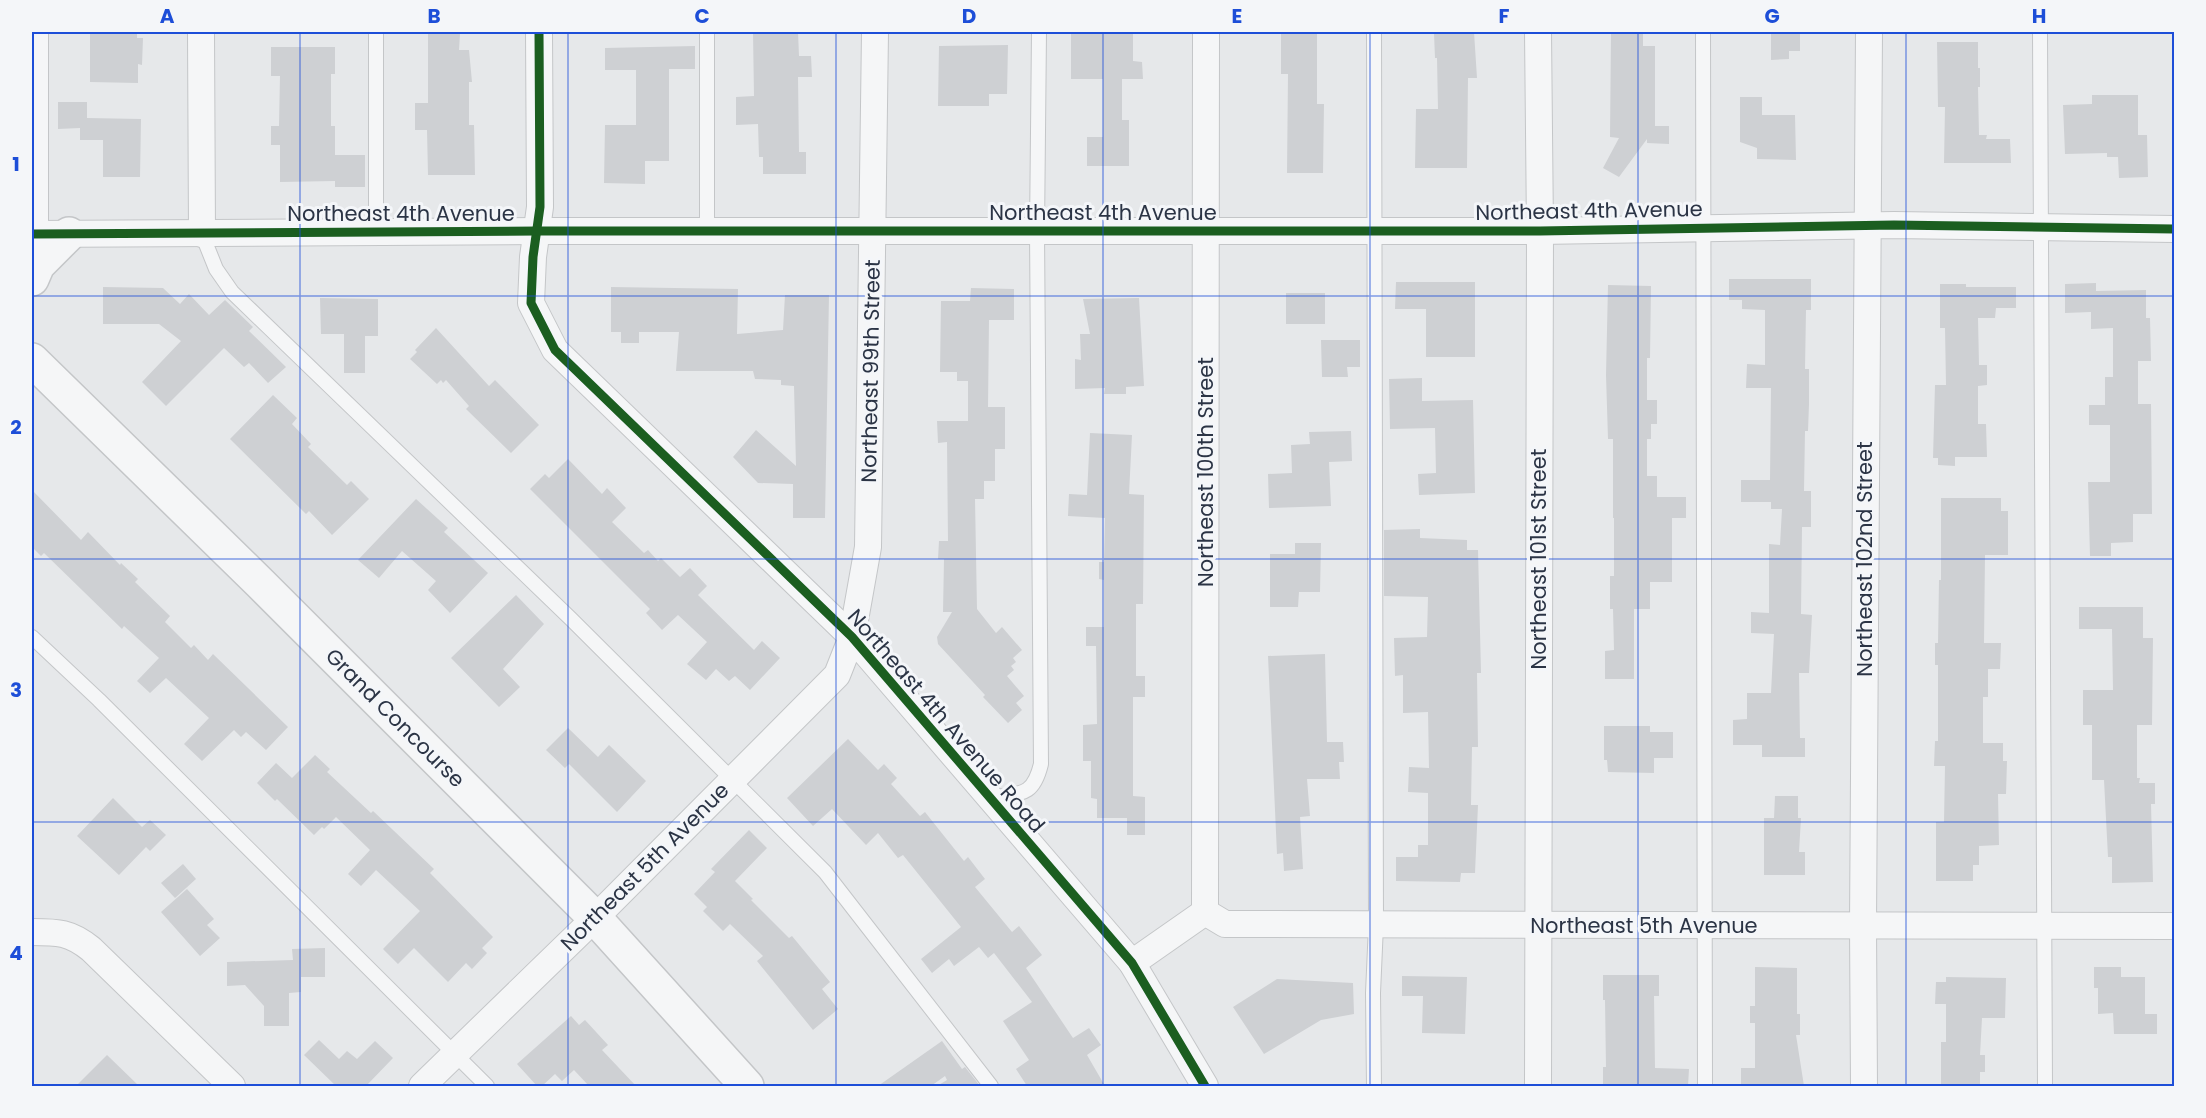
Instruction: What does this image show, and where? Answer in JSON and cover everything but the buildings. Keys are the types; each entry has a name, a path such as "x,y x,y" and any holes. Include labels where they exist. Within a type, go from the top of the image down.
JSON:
{"street":[{"path":"201,32 202,234"},
{"name":"Northeast 4th Avenue Road","path":"539,32 540,190 531,303 555,350 852,637 1132,963 1205,1086"},
{"name":"Northeast 99th Street","path":"852,637 868,547 875,32"},
{"name":"Northeast 100th Street","path":"1204,912 1206,32"},
{"name":"Northeast 101st Street","path":"1538,32 1540,231 1538,1086"},
{"name":"Northeast 102nd Street","path":"1864,1086 1869,32"},
{"name":"Northeast 4th Avenue","path":"47,234 538,231 1540,231 1868,225 2175,229"},
{"path":"32,279 47,234"},
{"name":"Grand Concourse","path":"32,360 260,583 595,918 747,1086"},
{"name":"Northeast 5th Avenue","path":"422,1086 595,918 837,675 852,637"},
{"path":"1132,963 1204,912"},
{"name":"Northeast 5th Avenue","path":"1204,912 1225,924 2175,926"},
{"path":"32,932 58,932 77,938 92,949 232,1086"}],"lane":[{"path":"41,32 47,234"},
{"path":"376,32 376,232"},
{"path":"707,32 707,231"},
{"path":"990,798 1030,790 1038,777 1041,764 1037,231 1039,32"},
{"path":"1374,32 1376,925 1373,993 1374,1086"},
{"path":"1703,32 1705,1086"},
{"path":"2040,32 2045,1086"},
{"path":"202,234 216,269 232,292 571,619 825,872 991,1086"},
{"path":"32,637 116,717 487,1086"}],"cycle path":[{"path":"539,32 540,207 533,257 531,303 555,350 852,637 1132,963 1205,1086"},
{"path":"32,234 538,231 1540,231 1894,225 2174,229"}]}
